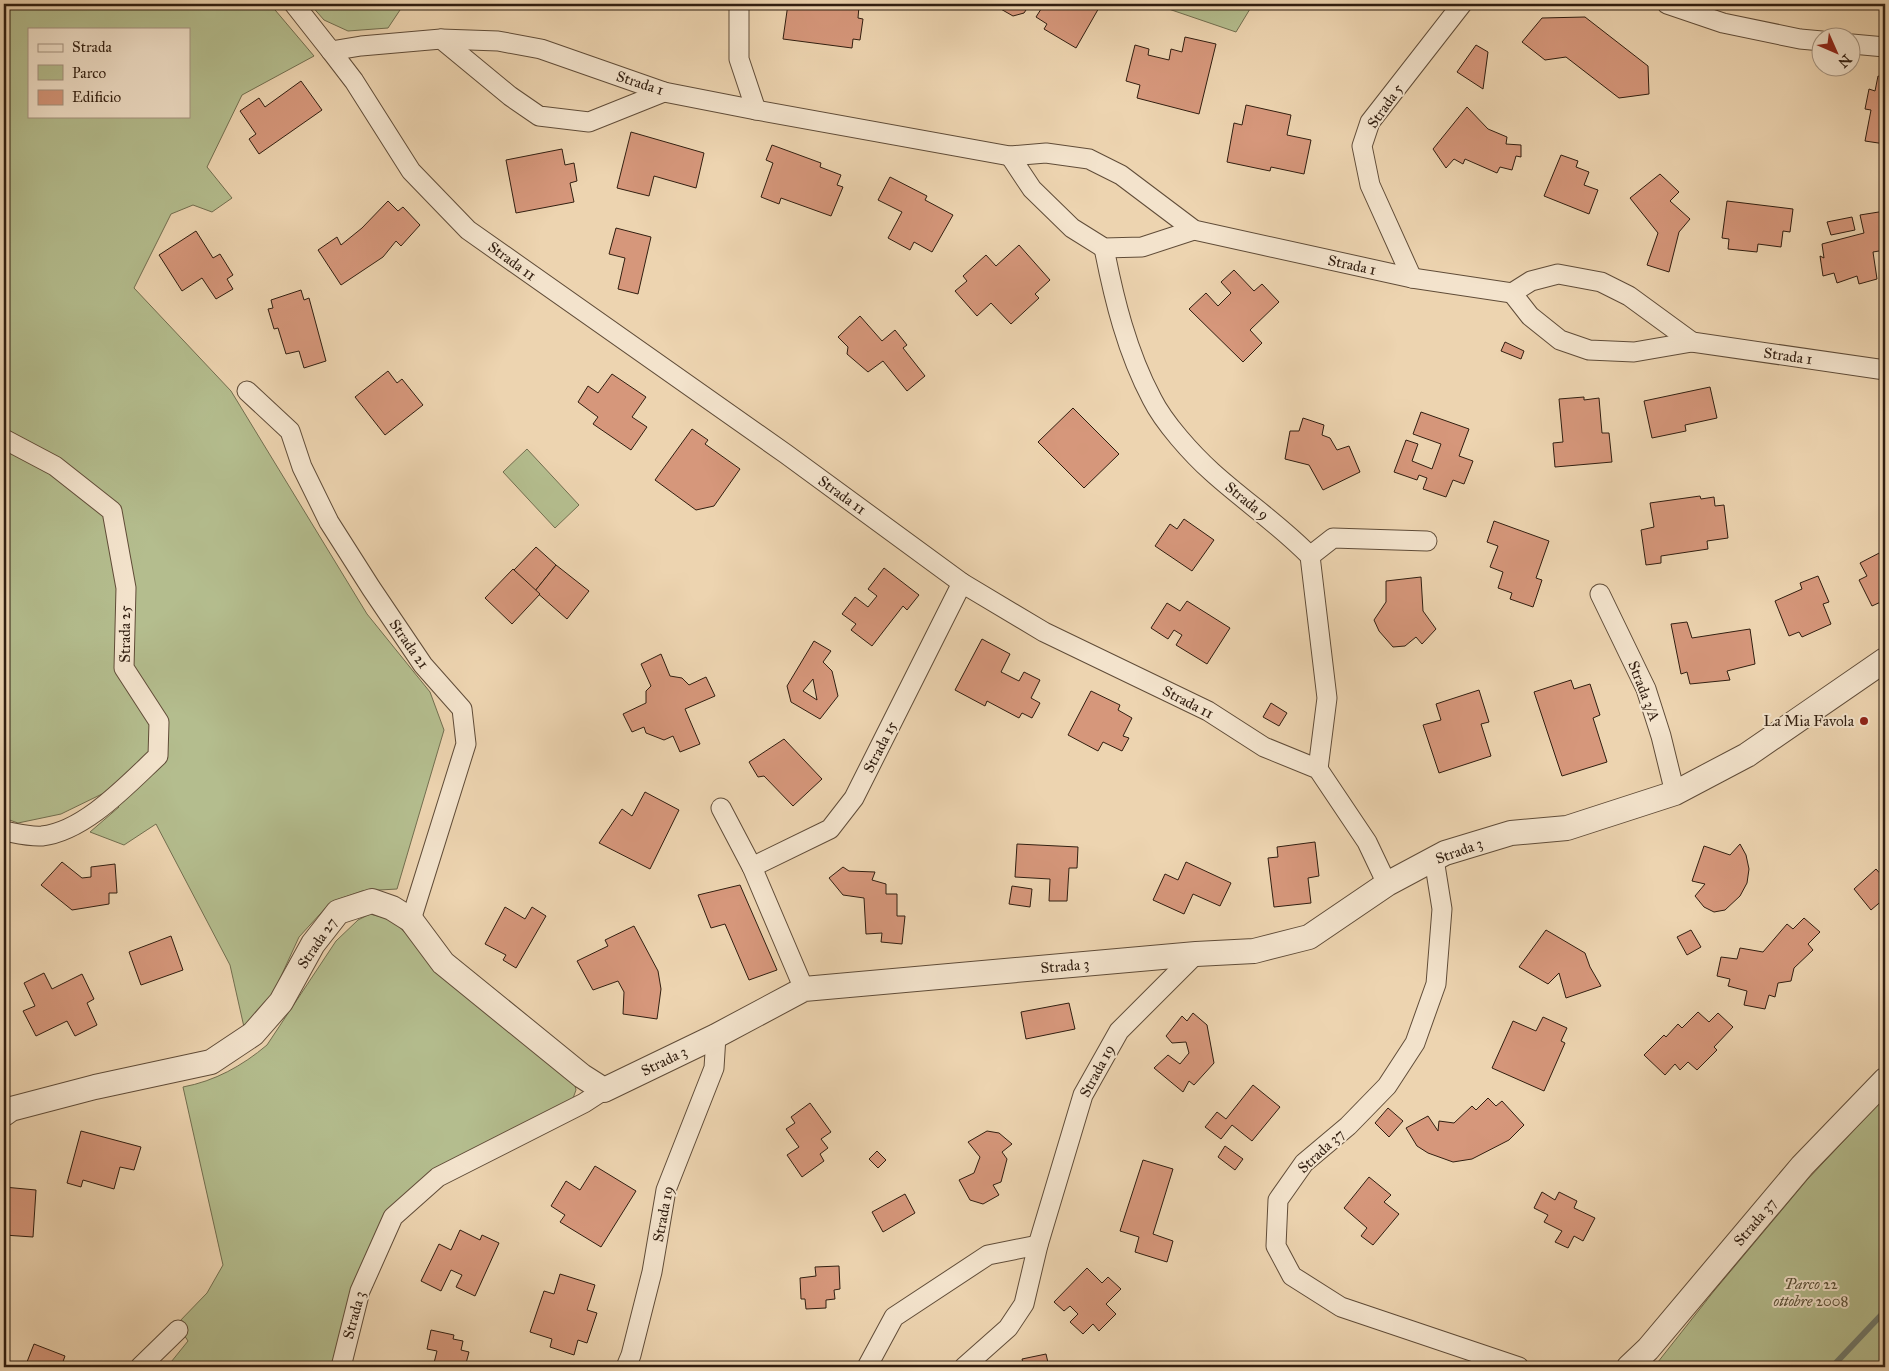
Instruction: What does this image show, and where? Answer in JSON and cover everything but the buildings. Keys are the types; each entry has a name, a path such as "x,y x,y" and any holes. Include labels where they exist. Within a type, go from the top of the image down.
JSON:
{"street":[{"path":"294,4 330,51"},
{"path":"739,4 739,59 756,110"},
{"name":"Strada 5","path":"1412,278 1370,185 1362,146 1370,122 1462,4"},
{"path":"1667,4 1723,23 1812,40"},
{"path":"441,39 510,96 540,116 590,122 664,92"},
{"name":"Strada 1","path":"330,51 361,46 441,39 498,41 541,49 664,92 1010,156 1046,153 1088,159 1121,175 1194,230 1412,278 1512,293 1531,281 1558,274 1601,282 1629,296 1692,342"},
{"path":"1862,45 1885,47"},
{"name":"Strada 11","path":"330,51 354,81 411,171 468,230 786,454 962,583 1044,632 1208,711 1264,747 1318,769"},
{"path":"1010,156 1032,189 1072,228 1104,248 1142,247 1194,230"},
{"name":"Strada 9","path":"1104,248 1111,284 1132,355 1152,401 1176,433 1211,472 1296,541 1310,556"},
{"name":"Strada 1","path":"1512,293 1530,316 1560,340 1589,350 1634,352 1692,342 1885,370"},
{"name":"Strada 21","path":"247,391 290,431 302,467 329,522 423,665 462,709 466,744 411,920"},
{"name":"Strada 25","path":"4,439 55,466 112,510 126,588 124,668 159,722 158,756 109,802 64,832 40,836 4,832"},
{"path":"1387,884 1367,842 1318,769 1327,698 1310,556 1333,538 1428,541"},
{"name":"Strada 15","path":"752,867 830,829 854,798 962,583"},
{"name":"Strada 3/A","path":"1600,594 1646,689 1661,736 1675,793"},
{"name":"Strada 3","path":"341,1367 360,1291 393,1217 438,1177 584,1103 604,1090 716,1036 804,989 1196,954 1254,951 1309,937 1387,884 1445,853 1511,833 1567,828 1675,793 1747,755 1885,660"},
{"path":"721,808 752,867 804,989"},
{"name":"Strada 37","path":"1434,859 1442,909 1436,984 1415,1043 1387,1086 1348,1126 1304,1163 1278,1200 1276,1246 1292,1276 1340,1307 1519,1367"},
{"name":"Strada 27","path":"4,1114 11,1109 95,1087 211,1062 253,1034 281,1002 313,944 338,912 372,901 392,908 411,920 443,963 582,1076 604,1090"},
{"name":"Strada 19","path":"964,1367 1008,1328 1024,1304 1038,1245 1083,1095 1119,1031 1196,954"},
{"name":"Strada 19","path":"626,1367 631,1355 652,1272 666,1190 714,1068 716,1036"},
{"name":"Strada 37","path":"1629,1367 1648,1350 1802,1166 1885,1080"},
{"path":"866,1367 894,1317 988,1255 1038,1245"},
{"path":"140,1367 178,1330"}],"green space":[{"path":"4,4 270,4 314,56 242,95 207,167 232,198 212,212 193,205 171,214 134,288 231,391 367,614 430,692 444,730 397,889 362,891 331,902 299,937 271,998 244,1027 230,965 156,824 124,845 90,832 119,807 102,794 61,814 18,823 4,818"},
{"path":"310,4 404,4 388,28 348,31 324,20"},
{"path":"1154,4 1253,4 1236,32"},
{"path":"527,449 579,505 555,528 503,472"},
{"path":"370,914 393,920 422,951 574,1081 576,1090 572,1101 435,1170 361,1274 332,1367 167,1367 188,1341 177,1324 207,1293 223,1265 183,1087 206,1081 228,1072 248,1060 267,1045 336,941 358,920"},
{"name":"Parco 22 ottobre 2008","path":"1885,1097 1885,1367 1654,1367 1714,1291 1807,1180"}],"waterway":[{"path":"1832,1367 1885,1311"}],"place":[{"name":"La Mia Favola","path":"1864,721"}]}
